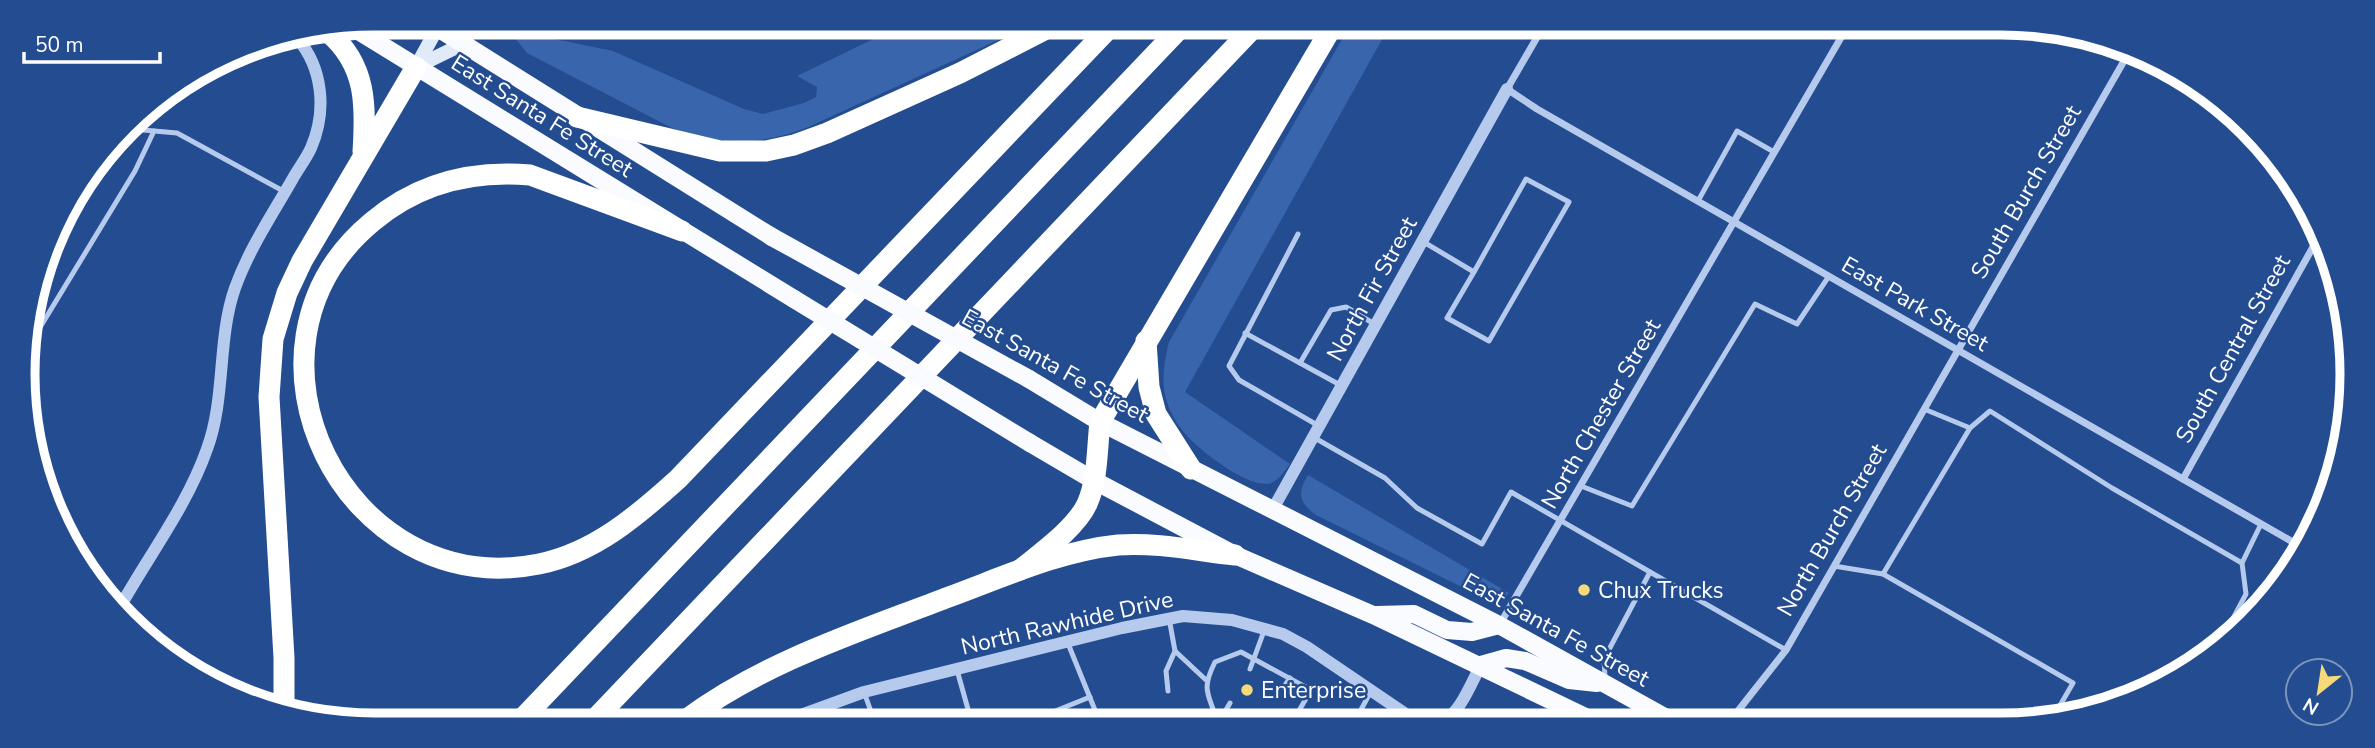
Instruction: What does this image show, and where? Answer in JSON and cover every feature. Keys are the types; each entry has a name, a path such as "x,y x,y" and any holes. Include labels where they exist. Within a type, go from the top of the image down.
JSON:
{"highway":[{"path":"578,117 720,151 766,151 794,145 827,133 960,73 1036,35"},
{"path":"682,231 530,175 507,173 480,174 451,180 403,199 384,212 345,248 330,271 317,298 305,350 306,391 313,428 323,454 350,496 392,533 435,555 458,562 508,567 538,564 598,541 651,504 678,480 1102,35"},
{"path":"528,713 1173,35"},
{"path":"601,713 1246,35"},
{"path":"1020,570 1078,517 1087,503 1093,480 1100,422 1327,35"},
{"path":"333,38 350,56 366,104 363,154"},
{"path":"284,700 269,397 273,340 287,293 302,261 416,67"},
{"path":"1146,341 1149,387 1156,414 1191,469"},
{"path":"696,713 744,683 797,657 1020,570 1077,553 1118,545 1145,545 1234,555"}],"main road":[{"name":"East Santa Fe Street","path":"365,35 1093,480 1234,555 1373,615 1578,713"},
{"path":"416,67 431,35"},
{"name":"East Santa Fe Street","path":"450,35 772,237 1029,379 1100,422 1499,625 1658,713"},
{"path":"416,67 463,44 468,35"},
{"path":"1373,615 1414,614 1447,629 1472,632 1499,625"},
{"path":"1480,665 1506,658 1525,662 1569,680 1605,684"}],"street":[{"path":"1507,89 1539,35"},
{"name":"North Chester Street","path":"1499,625 1842,35"},
{"path":"123,602 185,498 208,449 218,403 225,337 235,289 254,245 311,147 321,96 313,61 301,44"},
{"name":"South Burch Street","path":"1958,350 2125,59"},
{"name":"East Park Street","path":"1507,89 1537,109 2295,544"},
{"name":"North Fir Street","path":"1273,509 1507,89"},
{"name":"South Central Street","path":"2183,480 2314,245"},
{"name":"North Burch Street","path":"1737,713 1786,650 1958,350"},
{"name":"North Rawhide Drive","path":"806,713 864,692 1068,641 1169,618 1207,617 1265,628 1307,647 1404,713"},
{"path":"1453,713 1480,665"}],"lane":[{"path":"140,128 177,134 285,192"},
{"path":"38,331 135,171 154,131"},
{"path":"1698,201 1737,131 1774,152"},
{"path":"1526,179 1569,202 1489,341 1447,318 1474,272 1526,179"},
{"path":"1298,234 1229,366 1239,380 1385,478 1417,508 1482,544 1511,492 1786,650"},
{"path":"1422,241 1474,272"},
{"path":"1581,486 1632,506 1755,304 1797,324 1829,276"},
{"path":"1300,363 1331,310 1346,307 1376,325"},
{"path":"1245,333 1342,386"},
{"path":"1924,409 1970,428"},
{"path":"1883,574 1970,428 1990,411 2112,488 2242,563"},
{"path":"2230,624 2246,594 2242,563 2260,524"},
{"path":"1834,566 1883,574 2073,683 2060,707"},
{"path":"1605,684 1604,659 1650,572"},
{"path":"1168,691 1166,671 1175,651 1169,618"},
{"path":"1250,669 1265,628"},
{"path":"1068,641 1097,713"},
{"path":"1175,651 1206,680"},
{"path":"1214,713 1206,692 1206,680 1214,662 1241,652 1311,690 1297,713"},
{"path":"957,670 969,713"},
{"path":"1283,688 1290,678"},
{"path":"1359,713 1371,691"},
{"path":"864,692 872,713"},
{"path":"1050,713 1090,697"},
{"path":"1225,713 1230,703"}],"shaded area":[{"path":"513,35 535,35 613,51 744,109 763,114 816,97 817,87 797,76 881,35 1009,35 806,128 771,138 738,142 705,138 670,127 527,53"},
{"path":"1344,35 1385,35 1185,392 1290,464 1277,480 1262,484 1239,475 1204,452 1182,430 1172,414 1163,382 1169,342"},
{"path":"1308,475 1509,593 1500,601 1486,599 1316,515 1303,502 1301,492"}],"place":[{"name":"Chux Trucks","path":"1584,590"},
{"name":"Enterprise","path":"1247,690"}]}
